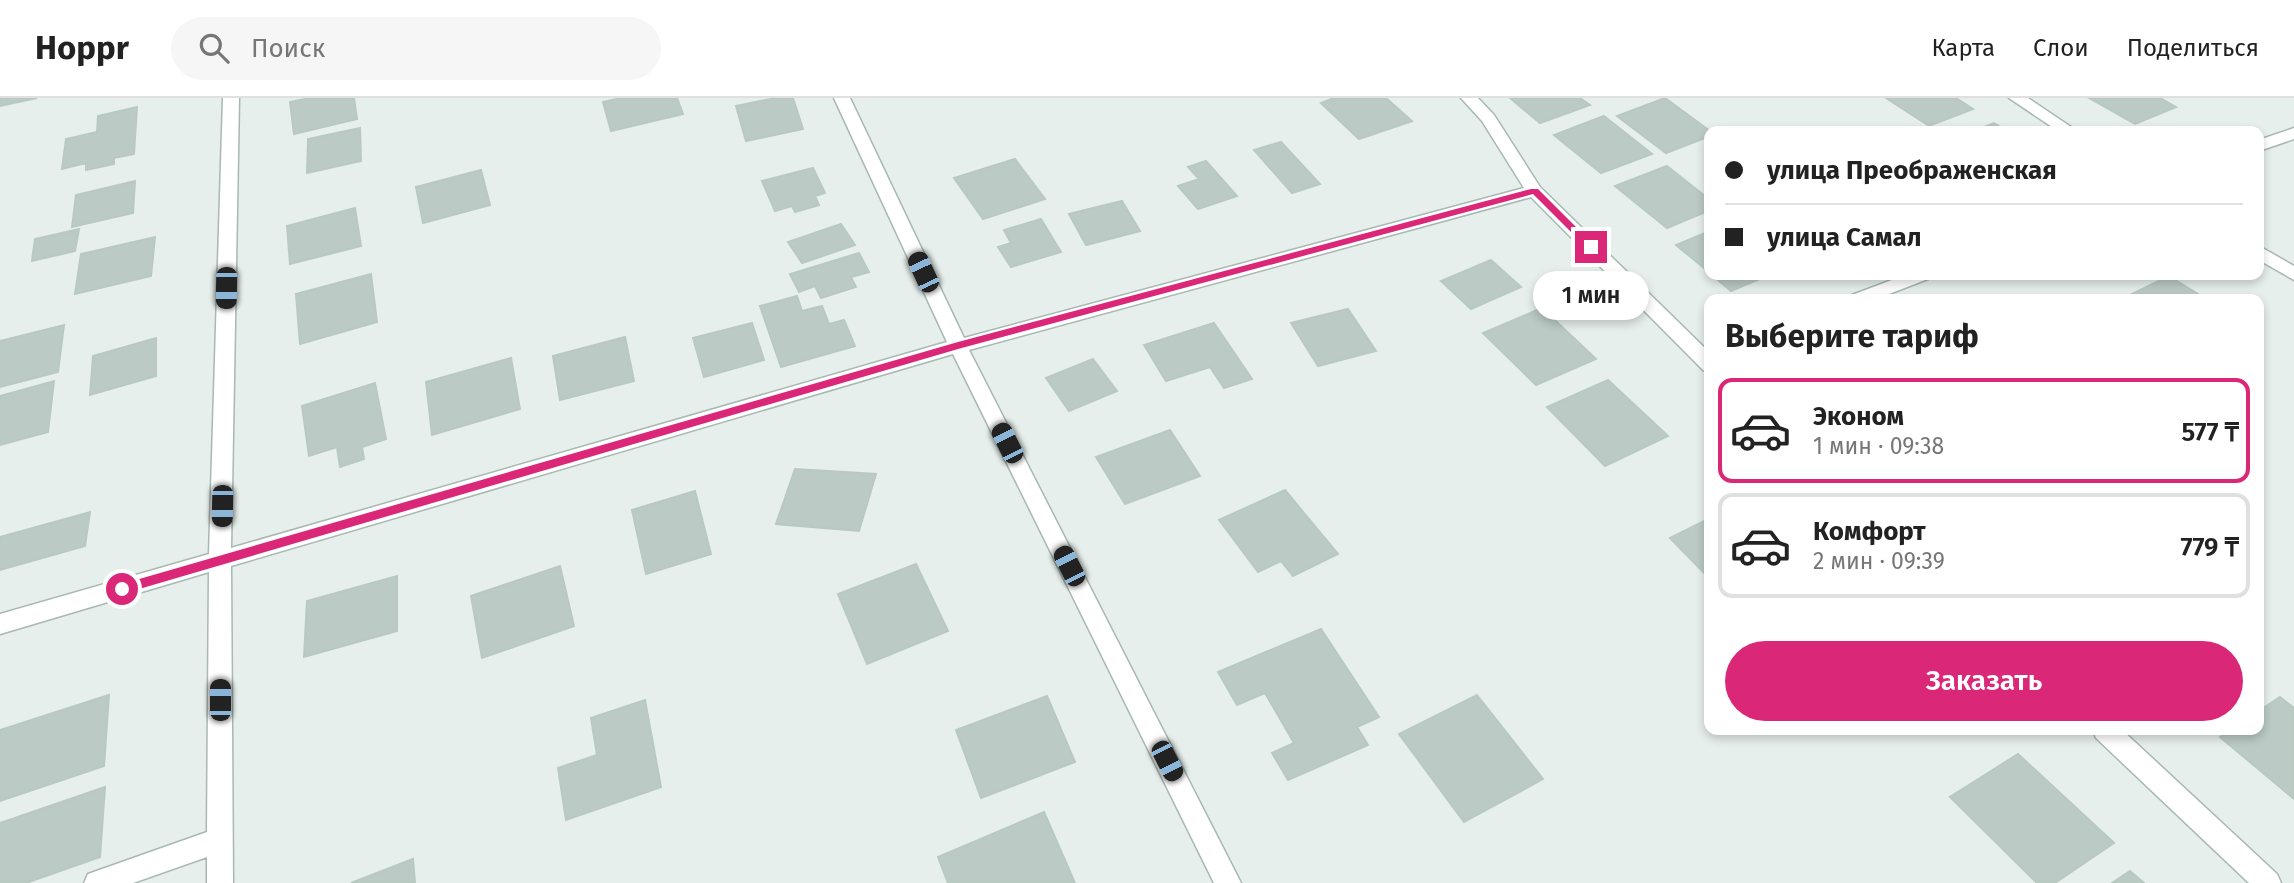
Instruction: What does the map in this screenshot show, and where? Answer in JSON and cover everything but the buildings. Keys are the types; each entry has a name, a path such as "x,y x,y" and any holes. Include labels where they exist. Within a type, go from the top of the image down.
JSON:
{"street":[{"path":"220,883 220,560 231,98"},
{"path":"842,98 958,346 1228,883"},
{"path":"1469,98 1488,118 1534,191 1704,356"},
{"path":"2017,98 2061,126"},
{"path":"2264,144 2294,133"},
{"path":"0,624 958,346 1534,191"},
{"path":"2264,255 2294,274"},
{"path":"1872,294 1909,280"},
{"path":"2110,735 2268,883"},
{"path":"97,883 220,840"}],"route":[{"path":"122,589 958,346 1534,191 1591,247"}]}
